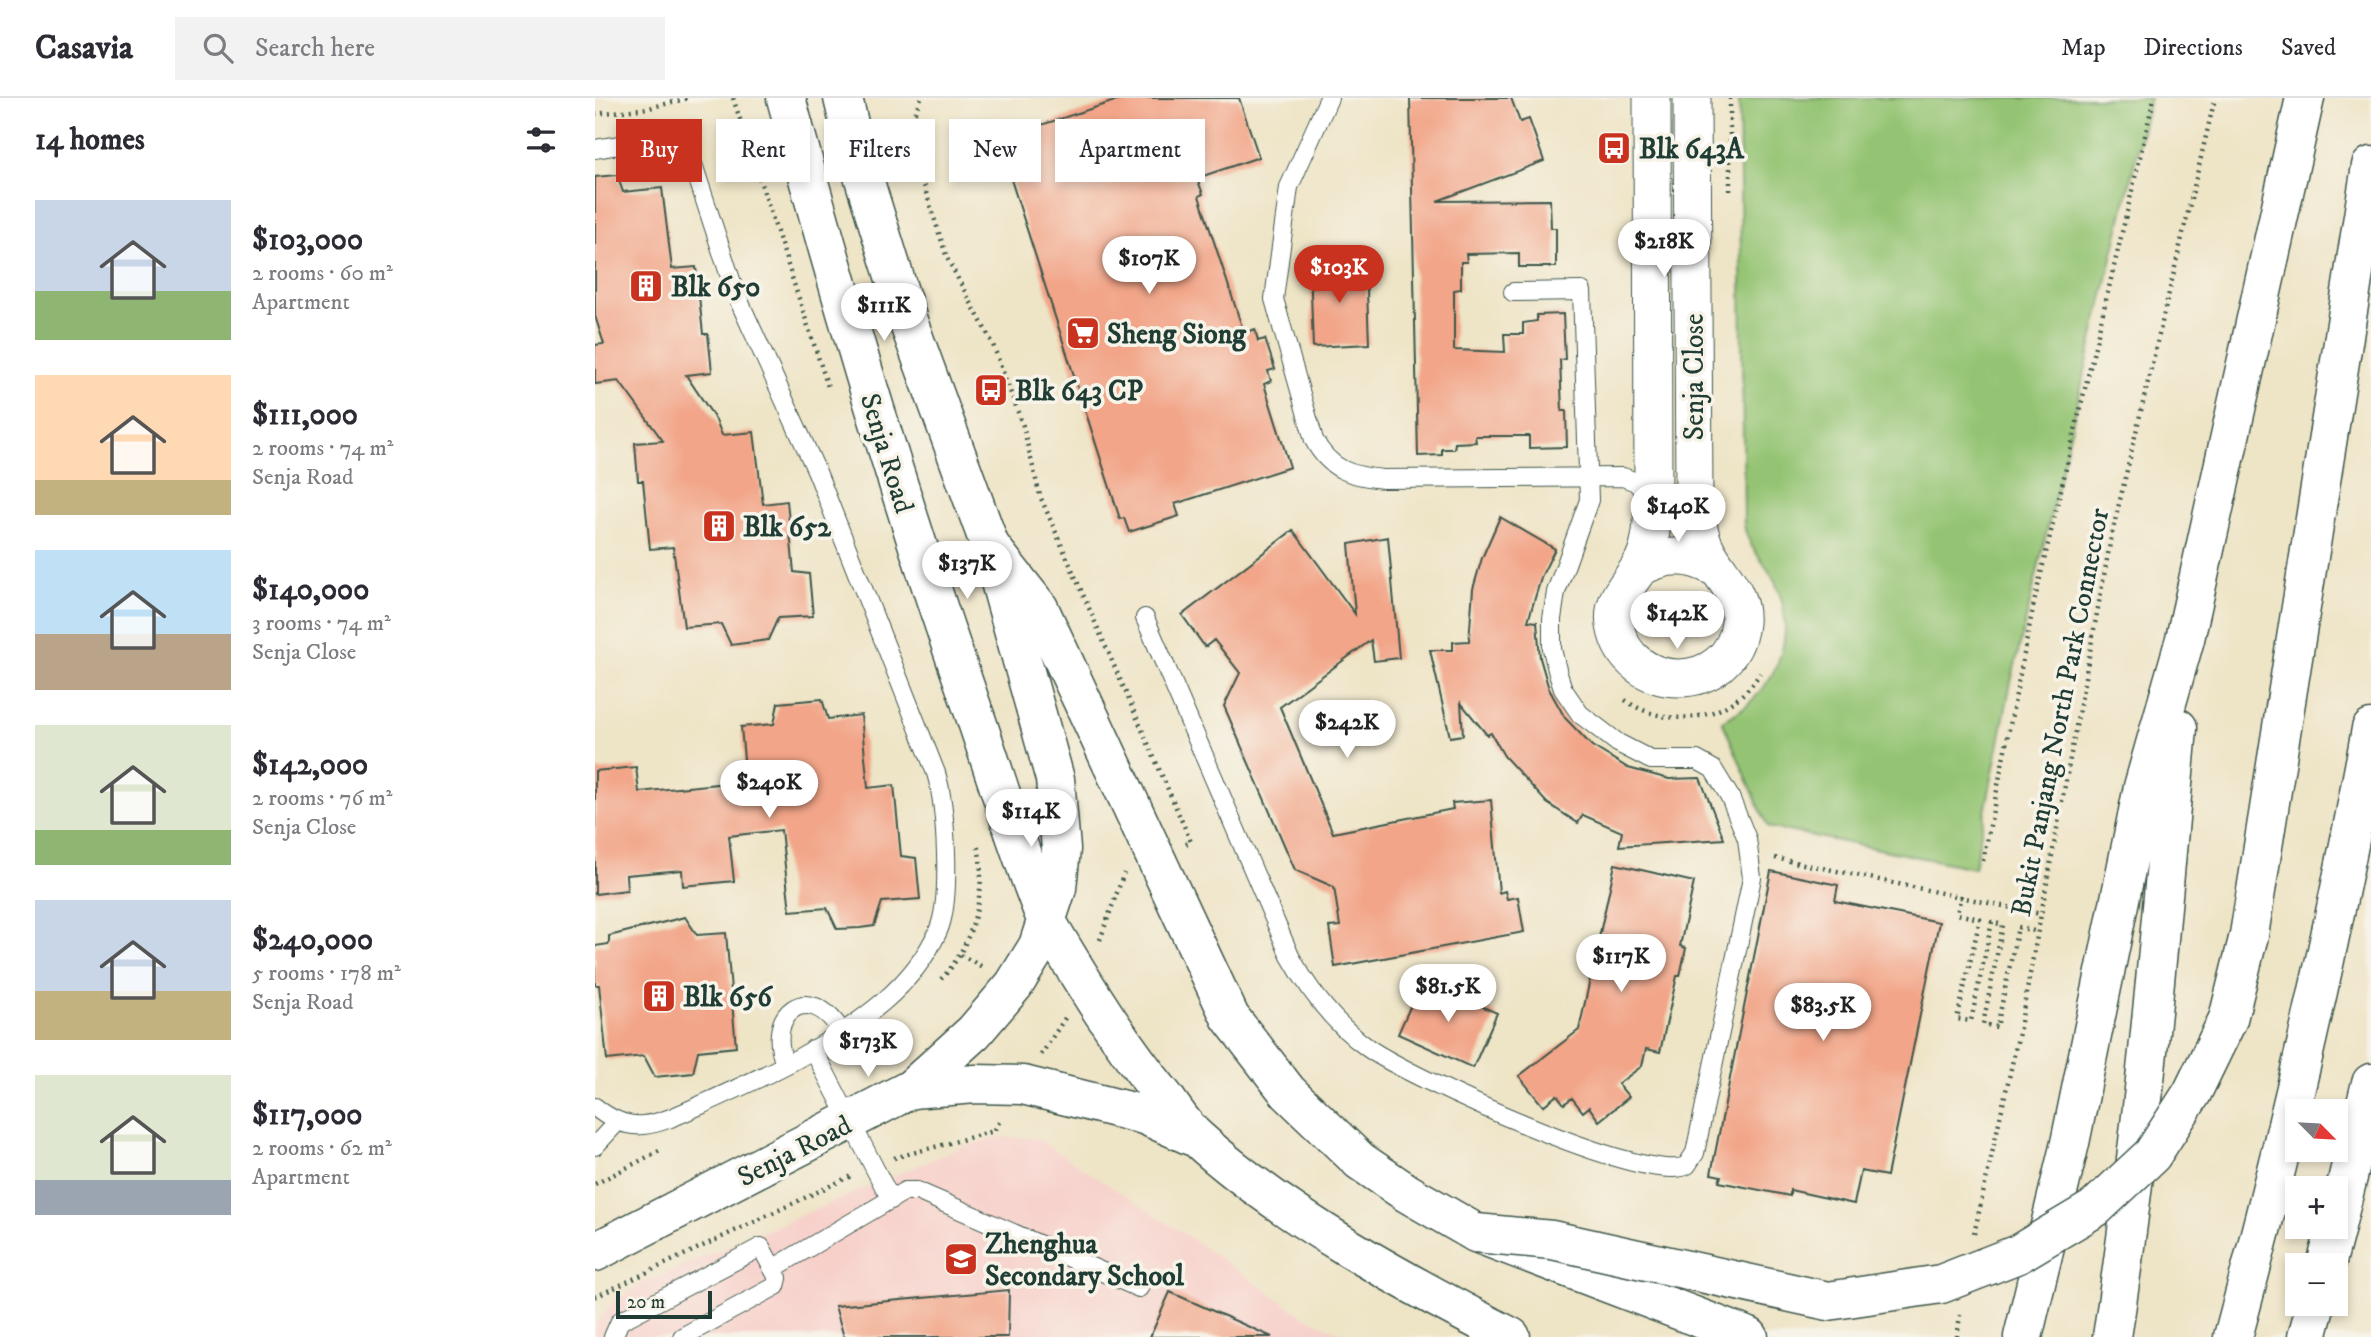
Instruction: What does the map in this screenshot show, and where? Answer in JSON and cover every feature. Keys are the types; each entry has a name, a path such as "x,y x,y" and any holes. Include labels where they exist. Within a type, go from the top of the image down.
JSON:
{"main road":[{"name":"Senja Road","path":"786,98 839,297 924,567 1014,839 1048,922"},
{"path":"2023,1337 2070,1143 2143,787 2185,639 2305,98"},
{"name":"Senja Road","path":"595,1252 911,1089 954,1051 995,1007 1026,968 1048,922 1057,888 1061,849 1055,779 990,546 909,324 850,105"},
{"path":"1476,1233 1552,1240 1828,1301 1941,1284 2018,1254 2095,1208 2152,1155 2192,1093 2228,1019 2249,934 2371,166"},
{"path":"990,546 1039,608 1230,1017 1288,1092 1360,1161 1407,1193 1476,1233 1749,1337"},
{"path":"2112,1337 2127,1236 2155,975 2185,639"},
{"path":"2233,1337 2280,1163 2350,848 2371,729"},
{"path":"1048,922 1084,984 1142,1070 1197,1138"},
{"path":"2348,1177 2371,1083"},
{"path":"911,1089 976,1084 1023,1085 1144,1115 1197,1138 1319,1228 1430,1294 1510,1336"},
{"path":"2307,1337 2313,1316"}],"street":[{"name":"Senja Close","path":"1652,98 1652,531 1639,568 1625,583 1617,602 1615,623 1620,643 1631,660 1648,673 1667,679 1687,680 1707,673 1723,660 1735,643 1740,623 1738,602 1730,583 1716,568 1704,545 1694,500 1692,98"},
{"path":"1639,568 1658,558 1678,555 1698,558 1716,568"}],"lane":[{"path":"1329,98 1289,187 1274,299 1319,449 1339,470 1372,478 1623,477 1643,488 1653,506"},
{"path":"595,149 657,143 678,149 693,164 735,292 817,472 940,788 945,893 939,929 918,965 884,1001 813,1049 668,1119 642,1125 618,1121 595,1107"},
{"path":"1145,618 1290,956 1310,991 1338,1022 1384,1058 1553,1137 1667,1171 1679,1170 1690,1162 1695,1153 1752,878 1747,839 1730,797 1708,764 1697,760 1659,761 1634,752 1592,726 1563,689 1552,649 1552,619 1562,572 1588,505 1582,291 1513,292"},
{"path":"1623,477 1646,457 1653,443"},
{"path":"785,1064 777,1039 782,1023 792,1009 815,1005 827,1012 841,1031"},
{"path":"813,1049 891,1199"},
{"path":"595,1146 618,1121"},
{"path":"774,1268 905,1191 926,1192 1139,1288"},
{"path":"613,1337 620,1321 757,1247 764,1250 778,1278 776,1286 682,1337"}],"path":[{"path":"595,114 649,108 689,98"},
{"path":"733,98 833,401"},
{"path":"920,98 913,117 913,152 947,258 992,342 1023,426 1040,496 1191,842 1123,873 1084,984"},
{"path":"1983,861 2034,603 2154,98"},
{"name":"Bukit Panjang North Park Connector","path":"1973,1241 2038,932 2111,538 2215,98"},
{"path":"1618,692 1638,709 1655,715 1696,717 1731,704 1755,681 1764,667"},
{"path":"938,982 961,955 979,905 979,852 976,840"},
{"path":"1748,853 1961,895 2041,914"},
{"path":"1961,895 1957,914 1980,919 1957,1019 1971,1021 1992,922 2003,925 1983,1024 1997,1027 2018,928 2038,932"},
{"path":"595,1297 874,1166 914,1150 994,1131"},
{"path":"595,1184 667,1147"},
{"path":"1957,1337 1961,1305"}],"shaded area":[{"name":"Zhenghua Secondary School","path":"998,1137 1036,1138 1186,1235 1303,1316 1350,1337 595,1337 595,1324 612,1303 643,1283 964,1146"}],"green space":[{"path":"1739,98 2150,98 2011,682 1974,868 1768,827 1722,721 1740,710 1768,681 1778,663 1785,623 1775,582 1753,549 1744,526"}],"building":[{"path":"1124,98 1239,98 1259,157 1205,175 1205,119 1059,119"},
{"path":"1410,98 1511,98 1520,122 1529,119 1544,161 1437,201 1550,200 1551,228 1556,228 1556,267 1519,267 1519,253 1466,254 1467,262 1461,262 1461,289 1454,290 1454,350 1505,352 1504,334 1523,334 1523,323 1537,321 1537,315 1563,314 1565,359 1560,360 1567,447 1529,448 1529,436 1475,436 1476,442 1455,443 1454,449 1442,449 1442,455 1418,456"},
{"path":"1055,120 1055,182 1198,182 1203,194 1199,196 1244,333 1255,329 1258,341 1265,339 1275,369 1268,371 1271,381 1264,384 1290,467 1175,504 1179,516 1129,532 1124,518 1120,519 1012,182 1041,182 1041,125"},
{"path":"616,175 616,182 619,182 623,192 662,188 672,269 696,267 703,334 708,334 712,372 686,375 716,420 722,435 754,432 763,504 787,501 794,572 809,574 813,616 778,618 768,640 731,645 721,624 684,627 673,547 650,549 643,481 638,481 635,443 663,441 619,381 595,384 595,345 604,344 595,316 595,177"},
{"path":"1366,263 1369,344 1313,347 1310,265"},
{"path":"1500,517 1555,549 1542,575 1528,621 1537,622 1540,658 1549,689 1565,718 1592,746 1628,768 1669,779 1700,778 1724,839 1619,846 1622,832 1583,815 1578,823 1547,803 1504,756 1491,733 1487,735 1461,703 1463,735 1450,737 1430,650 1453,650 1453,642 1469,641 1473,589 1482,558"},
{"path":"1293,530 1355,614 1349,544 1388,537 1399,658 1374,661 1371,640 1280,707 1333,833 1453,809 1452,803 1491,800 1499,893 1505,891 1507,899 1518,897 1524,932 1335,967 1329,927 1340,926 1334,887 1295,870 1224,706 1240,673 1214,640 1205,647 1182,615"},
{"path":"822,699 828,719 861,715 868,788 894,785 901,856 916,858 920,899 882,902 874,926 860,928 837,929 827,908 790,911 781,830 729,836 734,881 683,886 682,870 626,875 627,890 595,894 595,771 636,767 639,792 746,781 741,727 774,724 778,703"},
{"path":"1615,864 1694,882 1680,946 1686,948 1660,1052 1646,1049 1642,1066 1618,1084 1629,1097 1599,1121 1589,1107 1583,1112 1572,1098 1564,1104 1557,1095 1543,1106 1519,1076 1579,1030"},
{"path":"1771,871 1838,885 1835,901 1939,922 1887,1176 1861,1171 1854,1204 1790,1190 1790,1196 1719,1182 1721,1176 1711,1174"},
{"name":"Blk 656","path":"685,917 697,935 726,933 736,1047 698,1051 693,1073 655,1077 644,1056 607,1060 599,985 595,985 595,946 609,944 609,936"},
{"path":"1422,980 1497,1013 1473,1068 1398,1034"},
{"path":"1009,1290 1008,1337 844,1337 835,1306"},
{"path":"1170,1292 1272,1337 1150,1337"}],"place":[{"name":"Blk 643A","path":"1614,148"},
{"name":"Blk 650","path":"646,286"},
{"name":"Sheng Siong","path":"1083,333"},
{"name":"Blk 643 CP","path":"991,390"},
{"name":"Blk 652","path":"719,526"},
{"name":"Blk 656","path":"659,996"},
{"name":"Zhenghua Secondary School","path":"961,1259"}]}
